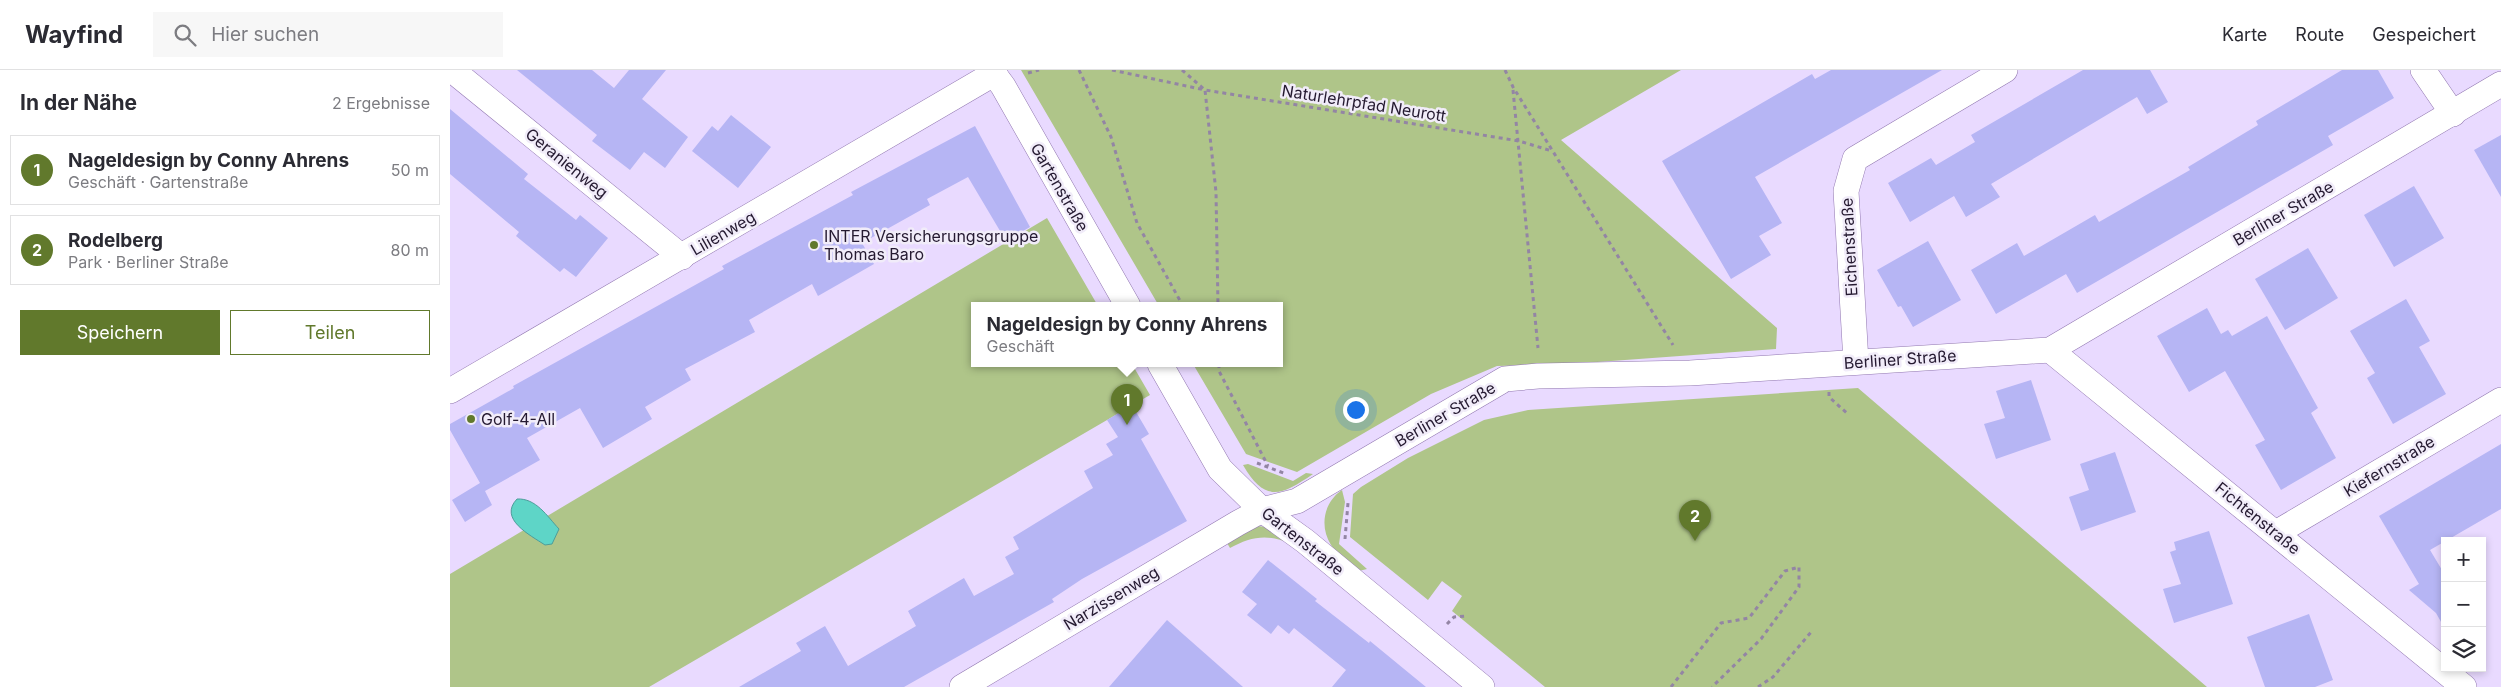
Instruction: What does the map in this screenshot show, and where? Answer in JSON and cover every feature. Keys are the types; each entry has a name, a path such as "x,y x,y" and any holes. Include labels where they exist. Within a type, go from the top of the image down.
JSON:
{"street":[{"name":"Geranienweg","path":"452,70 682,257"},
{"name":"Eichenstraße","path":"1856,362 1846,191 1855,159 2006,70"},
{"path":"2423,70 2453,114"},
{"name":"Lilienweg","path":"450,391 682,257 993,72"},
{"name":"Gartenstraße","path":"993,72 1126,302"},
{"name":"Berliner Straße","path":"1262,510 1297,501 1505,379 1538,376 1690,374 2050,350 2501,84"},
{"name":"Fichtenstraße","path":"2050,350 2464,687"},
{"name":"Gartenstraße","path":"1162,367 1220,469 1262,510 1305,541 1482,687"},
{"name":"Kiefernstraße","path":"2276,533 2501,400"},
{"name":"Narzissenweg","path":"962,687 1262,510"}],"path":[{"path":"1079,70 1111,137 1137,223 1181,302"},
{"name":"Naturlehrpfad Neurott","path":"1112,70 1205,90 1519,141 1552,151"},
{"path":"1182,70 1205,90 1216,192 1218,302"},
{"path":"1505,70 1513,87 1690,374"},
{"path":"1513,87 1539,356 1538,376"},
{"path":"1218,367 1268,467"},
{"path":"1219,367 1220,371"},
{"path":"1334,478 1349,487 1345,541"},
{"path":"1672,687 1721,623 1749,618 1785,571 1799,567 1800,587 1760,639 1712,687"},
{"path":"1758,687 1773,677 1812,631"}],"shaded area":[{"path":"1021,70 1681,70 1561,140 1777,328 1776,349 1570,364 1497,366 1431,394 1297,472 1246,454 1195,367 1283,367 1283,302 1157,302"},
{"path":"1047,218 1096,302 971,302 971,367 1134,367 1150,395 649,687 450,687 450,574"},
{"path":"1858,388 2207,687 1545,687 1452,611 1462,596 1442,581 1428,600 1350,537 1353,494 1361,487 1408,458 1484,420 1528,410"},
{"path":"1248,464 1293,481 1306,473 1313,474 1292,487 1274,492 1259,486 1243,465"},
{"path":"1342,490 1345,502 1339,544 1367,569 1359,571 1337,552 1327,538 1324,522 1327,508"},
{"path":"517,499 530,501 559,529 552,544 545,545 518,526 511,513 512,506"},
{"path":"1258,526 1273,528 1290,544 1274,538 1259,538 1245,541 1230,548 1227,543"}],"building":[{"path":"517,70 592,70 614,88 629,70 666,70 642,99 688,137 665,168 644,152 630,170 592,141 597,135"},
{"path":"1831,70 1942,70 1755,177 1782,223 1759,236 1771,255 1731,279 1662,161 1812,74 1815,79"},
{"path":"2083,70 2150,70 2168,102 2147,114 2137,97 1991,184 2000,197 1966,217 1954,196 1910,222 1888,183 1931,158 1936,165 1975,142 1971,135"},
{"path":"2342,70 2378,70 2394,98 2328,136 2333,145 2077,293 2066,274 1996,314 1971,270 2017,243 2024,256 2095,215 2099,222 2190,170 2188,167 2258,125 2256,121"},
{"path":"450,109 528,174 524,179 576,220 580,215 608,238 576,277 564,268 560,272 516,236 519,232 450,174"},
{"path":"731,115 771,147 738,188 692,151 712,126 718,131"},
{"path":"975,126 1030,227 1006,241 968,177 927,199 930,205 862,243 874,264 818,296 812,284 749,320 755,332 685,369 691,380 645,407 652,419 603,448 580,408 527,438 540,460 485,491 492,505 465,522 452,500 480,483 450,430 450,424 514,388 513,386 724,269 722,266 853,195 851,192"},
{"path":"2501,135 2501,197 2474,150"},
{"path":"2414,186 2444,238 2394,267 2364,215"},
{"path":"1928,241 1961,300 1913,327 1901,306 1898,307 1877,270"},
{"path":"2308,248 2338,298 2285,330 2255,279"},
{"path":"2406,299 2430,341 2419,347 2446,394 2393,424 2367,378 2375,373 2350,331"},
{"path":"2207,308 2221,334 2228,330 2232,336 2267,316 2318,408 2311,413 2336,458 2281,490 2255,445 2265,440 2225,371 2189,392 2157,336"},
{"path":"2031,380 2051,440 1996,459 1984,424 2005,418 1996,391"},
{"path":"1132,405 1149,434 1141,439 1187,521 1082,579 1052,599 1054,602 904,687 739,687 801,651 796,643 825,626 848,666 916,626 908,611 964,578 974,596 1014,574 1005,557 1019,549 1013,537 1093,488 1084,471 1113,455 1106,444 1118,437 1107,420"},
{"path":"2501,444 2501,509 2453,537 2441,537 2441,544 2430,550 2441,568 2441,622 2436,613 2409,590 2419,584 2379,516"},
{"path":"2115,452 2136,512 2081,531 2069,497 2089,490 2080,464"},
{"path":"2209,531 2233,604 2174,623 2163,589 2181,584 2170,552 2176,550 2174,542"},
{"path":"1268,560 1317,599 1315,601 1369,643 1370,641 1426,687 1332,687 1346,670 1294,628 1289,634 1278,625 1271,634 1247,615 1257,604 1242,592"},
{"path":"2309,614 2333,680 2315,687 2265,687 2247,637"},
{"path":"1167,620 1209,657 1243,687 1109,687"}],"place":[{"name":"INTER Versicherungsgruppe Thomas Baro","path":"814,245"},
{"name":"Golf-4-All","path":"471,419"},
{"name":"Nageldesign by Conny Ahrens","path":"1127,425"},
{"name":"Rodelberg","path":"1695,541"}]}
